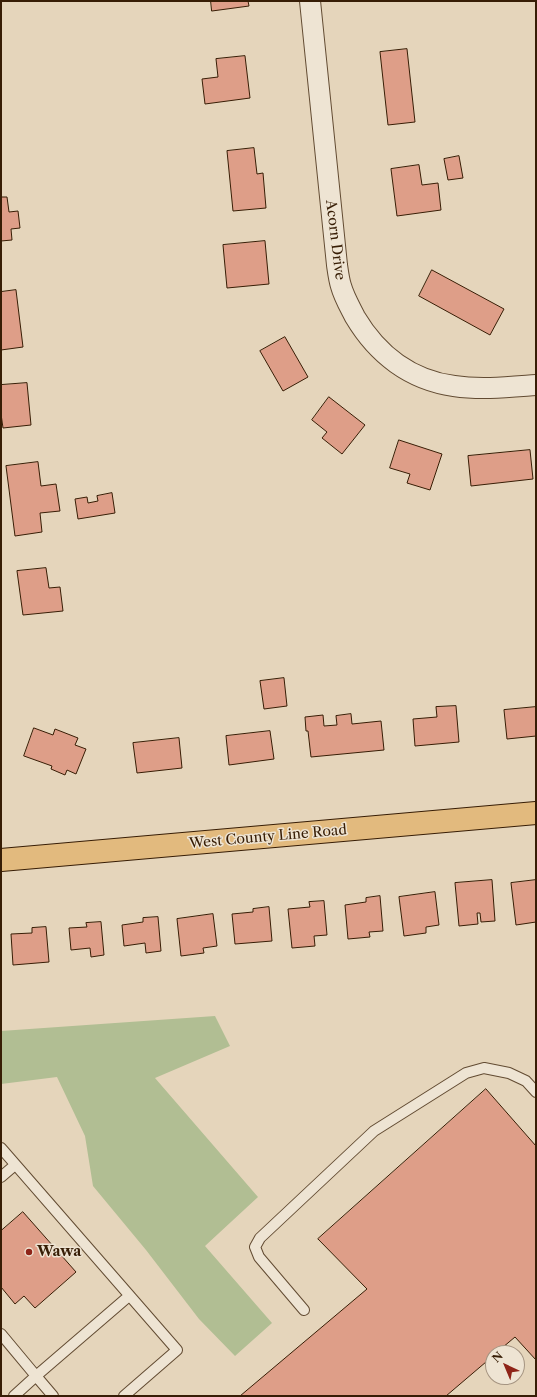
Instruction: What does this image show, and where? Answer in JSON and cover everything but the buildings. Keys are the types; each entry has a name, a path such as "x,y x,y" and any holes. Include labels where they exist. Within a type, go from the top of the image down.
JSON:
{"main road":[{"name":"West County Line Road","path":"1,860 536,813"}],"street":[{"name":"Acorn Drive","path":"310,1 337,266 341,287 347,303 363,330 378,348 394,363 409,373 432,382 453,386 486,388 536,385"}],"lane":[{"path":"304,1310 259,1257 255,1247 260,1238 271,1227 374,1131 466,1073 484,1068 509,1073 526,1081 536,1092"},
{"path":"1,1148 177,1350 124,1396"},
{"path":"1,1177 15,1165"},
{"path":"14,1396 129,1296"},
{"path":"1,1334 53,1396"}],"green space":[{"path":"215,1016 230,1046 155,1078 258,1197 205,1246 272,1323 235,1356 199,1319 146,1250 93,1186 85,1136 57,1077 1,1084 1,1031"}],"place":[{"name":"Wawa","path":"29,1252"}]}
